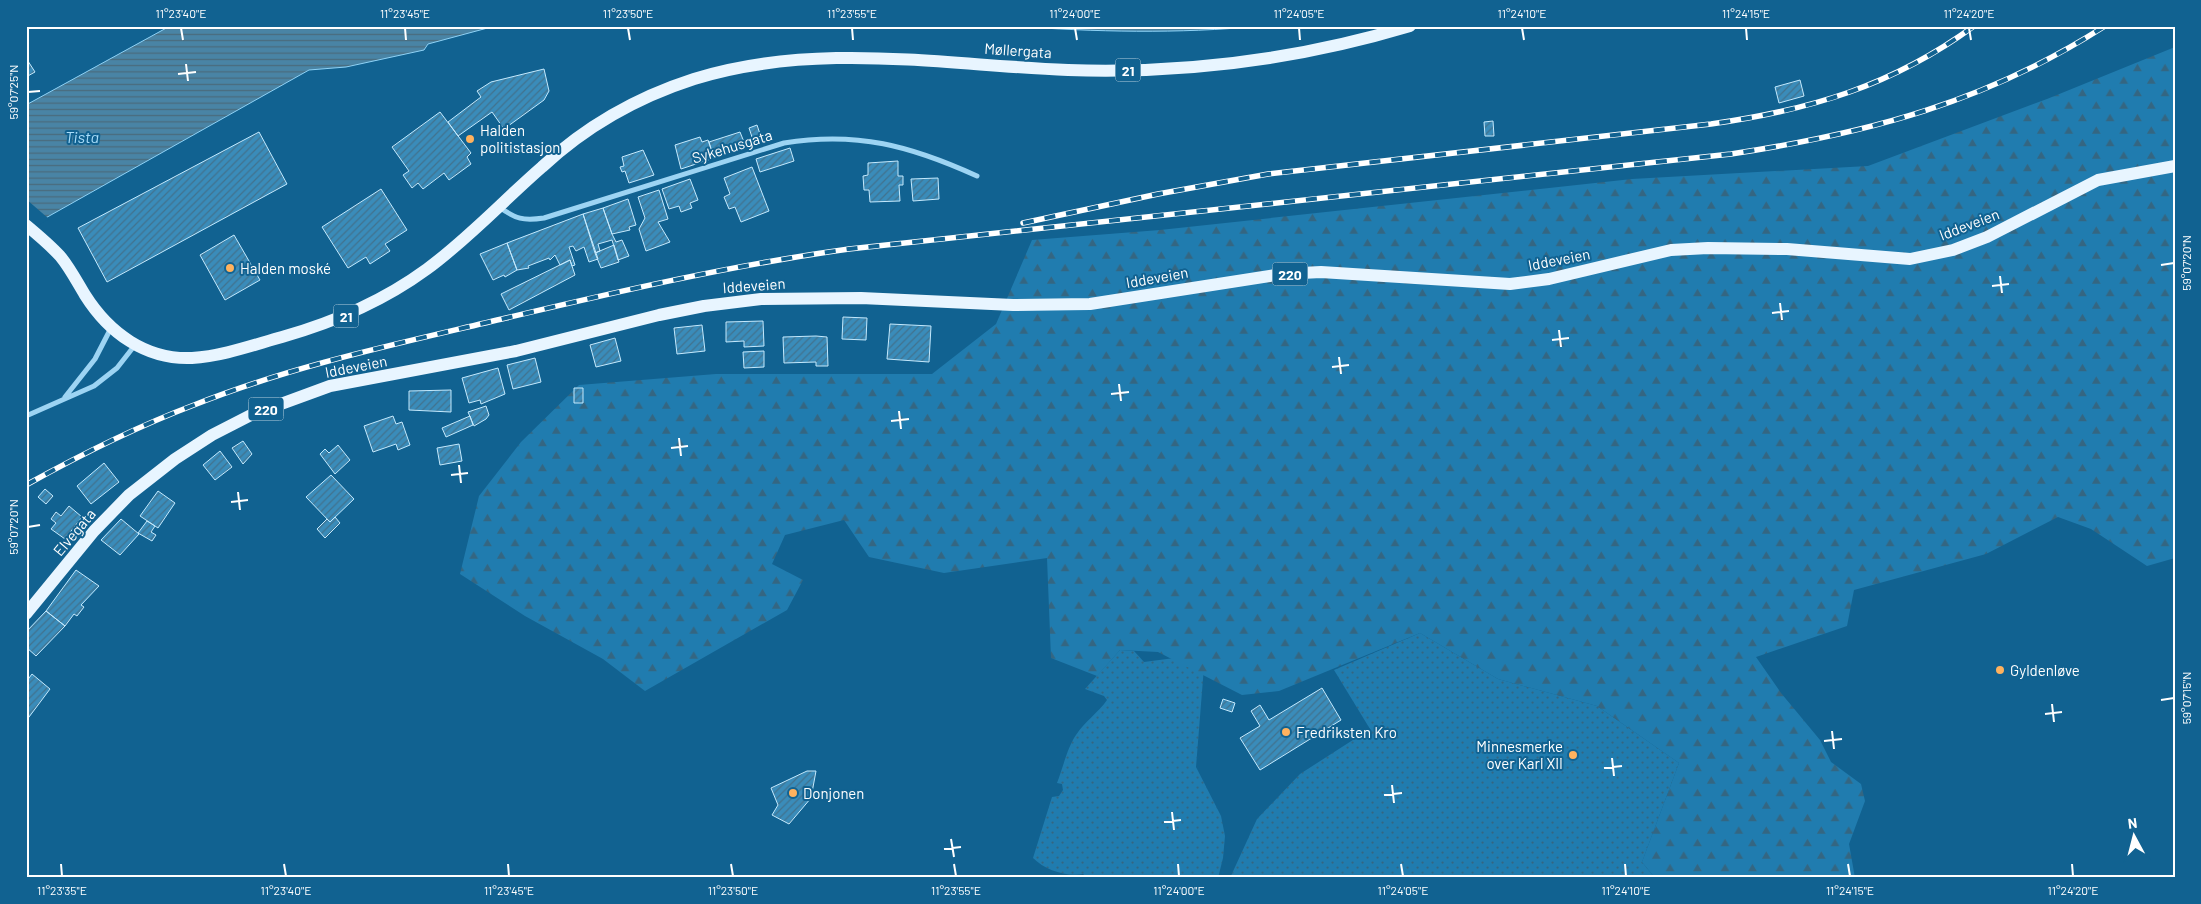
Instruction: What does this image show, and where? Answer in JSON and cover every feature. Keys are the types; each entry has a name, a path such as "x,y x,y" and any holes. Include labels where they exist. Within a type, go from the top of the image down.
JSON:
{"main road":[{"name":"Møllergata","path":"499,206 545,163 575,140 627,107 653,94 693,80 760,64 800,60 885,58 1068,70 1165,68 1217,64 1304,52 1410,26"},
{"name":"Iddeveien","path":"152,475 212,435 243,419 330,386 516,351 704,306 761,299 818,297 920,299 1013,305 1090,304 1282,274 1321,272 1510,284 1549,280 1670,250 1708,248 1787,249 1910,259 1953,250 1987,237 2098,180 2175,166"},
{"name":"21","path":"26,225 60,256 86,298 111,328 135,346 164,355 194,358 235,350 337,320 392,293 431,266 499,206"},
{"name":"Elvegata","path":"26,614 94,531 129,495 152,475"}],"street":[{"name":"Sykehusgata","path":"499,206 511,215 526,220 544,218 767,148 804,140 840,138 883,142 937,158 977,176"},
{"path":"65,397 95,359 111,328"},
{"path":"26,416 65,397 94,386 105,378 135,346"}],"green space":[{"path":"2175,47 2175,558 2147,566 2091,529 2058,517 1986,554 1854,590 1847,626 1756,657 1781,693 1820,740 1831,762 1861,784 1865,801 1849,844 1855,878 1655,878 1642,862 1679,763 1597,706 1498,679 1420,633 1279,691 1242,695 1158,652 1120,650 1097,676 1051,658 1047,558 944,573 869,557 844,520 785,535 772,564 803,580 787,610 645,691 603,659 525,616 460,574 479,496 521,442 579,385 716,374 932,374 996,324 1032,240 1160,230 1632,179 1868,166 2047,99"},
{"path":"1420,633 1498,679 1597,706 1679,763 1642,862 1655,878 1230,878 1257,819 1300,774 1370,729 1334,670"},
{"path":"1120,650 1134,651 1144,662 1205,654 1196,767 1221,816 1225,836 1223,858 1218,878 1088,878 1083,874 1076,875 1056,872 1043,866 1033,858 1052,797 1059,796 1063,790 1062,784 1057,783 1070,746 1087,721 1107,700 1104,696 1085,689"}],"water":[{"name":"Tista","path":"170,26 495,26 428,44 424,50 346,67 309,70 26,229 26,105"},
{"path":"1013,26 1261,26 1230,29 1137,31"}],"pier":[{"path":"26,199 49,219 26,232"}],"building":[{"path":"26,58 35,72 26,77"},
{"path":"544,69 549,91 544,100 504,129 492,112 458,136 448,122 481,97 477,91 491,82"},
{"path":"1800,80 1804,96 1779,103 1775,87"},
{"path":"440,112 471,153 467,157 471,164 449,180 444,173 423,189 418,183 412,188 403,175 409,171 392,147"},
{"path":"1493,121 1494,136 1485,136 1484,122"},
{"path":"757,125 762,140 754,143 749,128"},
{"path":"259,132 287,184 107,282 78,228"},
{"path":"740,132 746,147 714,158 709,142"},
{"path":"700,137 702,142 708,140 714,158 681,169 675,145"},
{"path":"790,148 794,161 760,172 756,159"},
{"path":"643,150 654,175 629,183 625,171 622,172 620,167 624,166 622,157"},
{"path":"898,161 898,176 903,176 903,185 899,185 900,201 870,202 869,190 864,190 863,176 868,175 868,163"},
{"path":"752,167 769,211 741,222 735,207 729,209 724,197 730,194 724,178"},
{"path":"938,178 939,199 913,201 911,179"},
{"path":"690,179 698,200 690,203 692,208 681,212 679,206 669,209 662,189"},
{"path":"381,189 407,230 385,244 390,251 370,264 366,257 348,268 322,227"},
{"path":"659,190 668,219 658,222 670,242 646,251 639,229 645,218 638,197"},
{"path":"628,199 636,225 629,227 630,230 612,234 603,208"},
{"path":"603,208 616,242 622,240 629,256 618,260 612,240 598,244 600,251 595,253 583,214"},
{"path":"583,214 598,259 589,262 584,247 576,251 573,246 569,247 575,265 572,266 570,260 560,265 555,255 550,260 549,258 528,266 529,268 517,270 507,243"},
{"name":"Halden moské","path":"234,235 260,280 225,300 200,255"},
{"path":"507,243 517,270 505,277 504,275 493,280 480,254"},
{"path":"614,245 619,262 601,268 595,253"},
{"path":"570,260 575,275 509,310 501,294"},
{"path":"843,317 867,318 866,340 842,339"},
{"path":"763,321 764,346 744,347 744,341 726,342 726,322"},
{"path":"890,324 931,326 929,362 887,359"},
{"path":"702,325 705,351 677,354 674,328"},
{"path":"783,337 827,337 828,366 816,366 816,362 784,363"},
{"path":"615,338 621,361 596,367 590,345"},
{"path":"764,351 764,367 744,368 743,352"},
{"path":"535,358 541,382 513,389 507,365"},
{"path":"498,368 505,394 481,404 480,400 469,403 462,378"},
{"path":"574,388 583,388 583,403 574,403"},
{"path":"451,390 451,412 409,410 409,391"},
{"path":"486,406 489,415 474,426 468,412"},
{"path":"393,416 396,424 402,422 410,445 398,450 396,444 373,452 364,426"},
{"path":"470,416 473,425 446,437 442,428"},
{"path":"243,441 252,454 243,464 232,448"},
{"path":"459,444 462,461 440,465 437,448"},
{"path":"338,445 350,460 335,474 320,454 325,449 329,453"},
{"path":"220,451 232,467 215,480 203,465"},
{"path":"104,463 119,482 91,504 77,486"},
{"path":"331,475 354,499 330,522 306,497"},
{"path":"45,489 53,496 46,504 38,497"},
{"path":"158,491 175,503 158,528 140,516"},
{"path":"69,506 82,517 65,539 51,529 56,523 51,519 56,512 61,516"},
{"path":"335,517 340,523 325,538 317,529 327,519 330,522"},
{"path":"121,519 139,534 120,555 101,540"},
{"path":"147,521 155,526 151,532 156,535 152,541 138,533"},
{"path":"76,570 99,586 81,605 84,607 77,616 74,614 65,626 46,611"},
{"path":"46,611 65,626 36,656 26,647 26,632"},
{"path":"32,674 50,689 26,721 26,682"},
{"name":"Fredriksten Kro","path":"1322,688 1341,720 1260,770 1240,738 1260,726 1251,711 1260,705 1269,720"},
{"path":"1223,699 1235,703 1232,712 1220,708"},
{"name":"Donjonen","path":"807,771 816,771 811,798 789,824 772,815 778,805 771,788"}],"railway":[{"path":"1023,223 1158,194 1268,174 1711,124 1782,111 1816,103 1881,80 1912,65 1974,26"},
{"path":"26,485 130,432 194,405 270,378 388,346 634,289 762,263 849,249 1731,154 1782,146 1879,124 1925,111 1971,94 2016,75 2105,26"}],"place":[{"name":"Halden politistasjon","path":"470,139"},
{"name":"Halden moské","path":"230,268"},
{"name":"Gyldenløve","path":"2000,670"},
{"name":"Fredriksten Kro","path":"1286,732"},
{"name":"Minnesmerke over Karl XII","path":"1573,755"},
{"name":"Donjonen","path":"793,793"}]}
